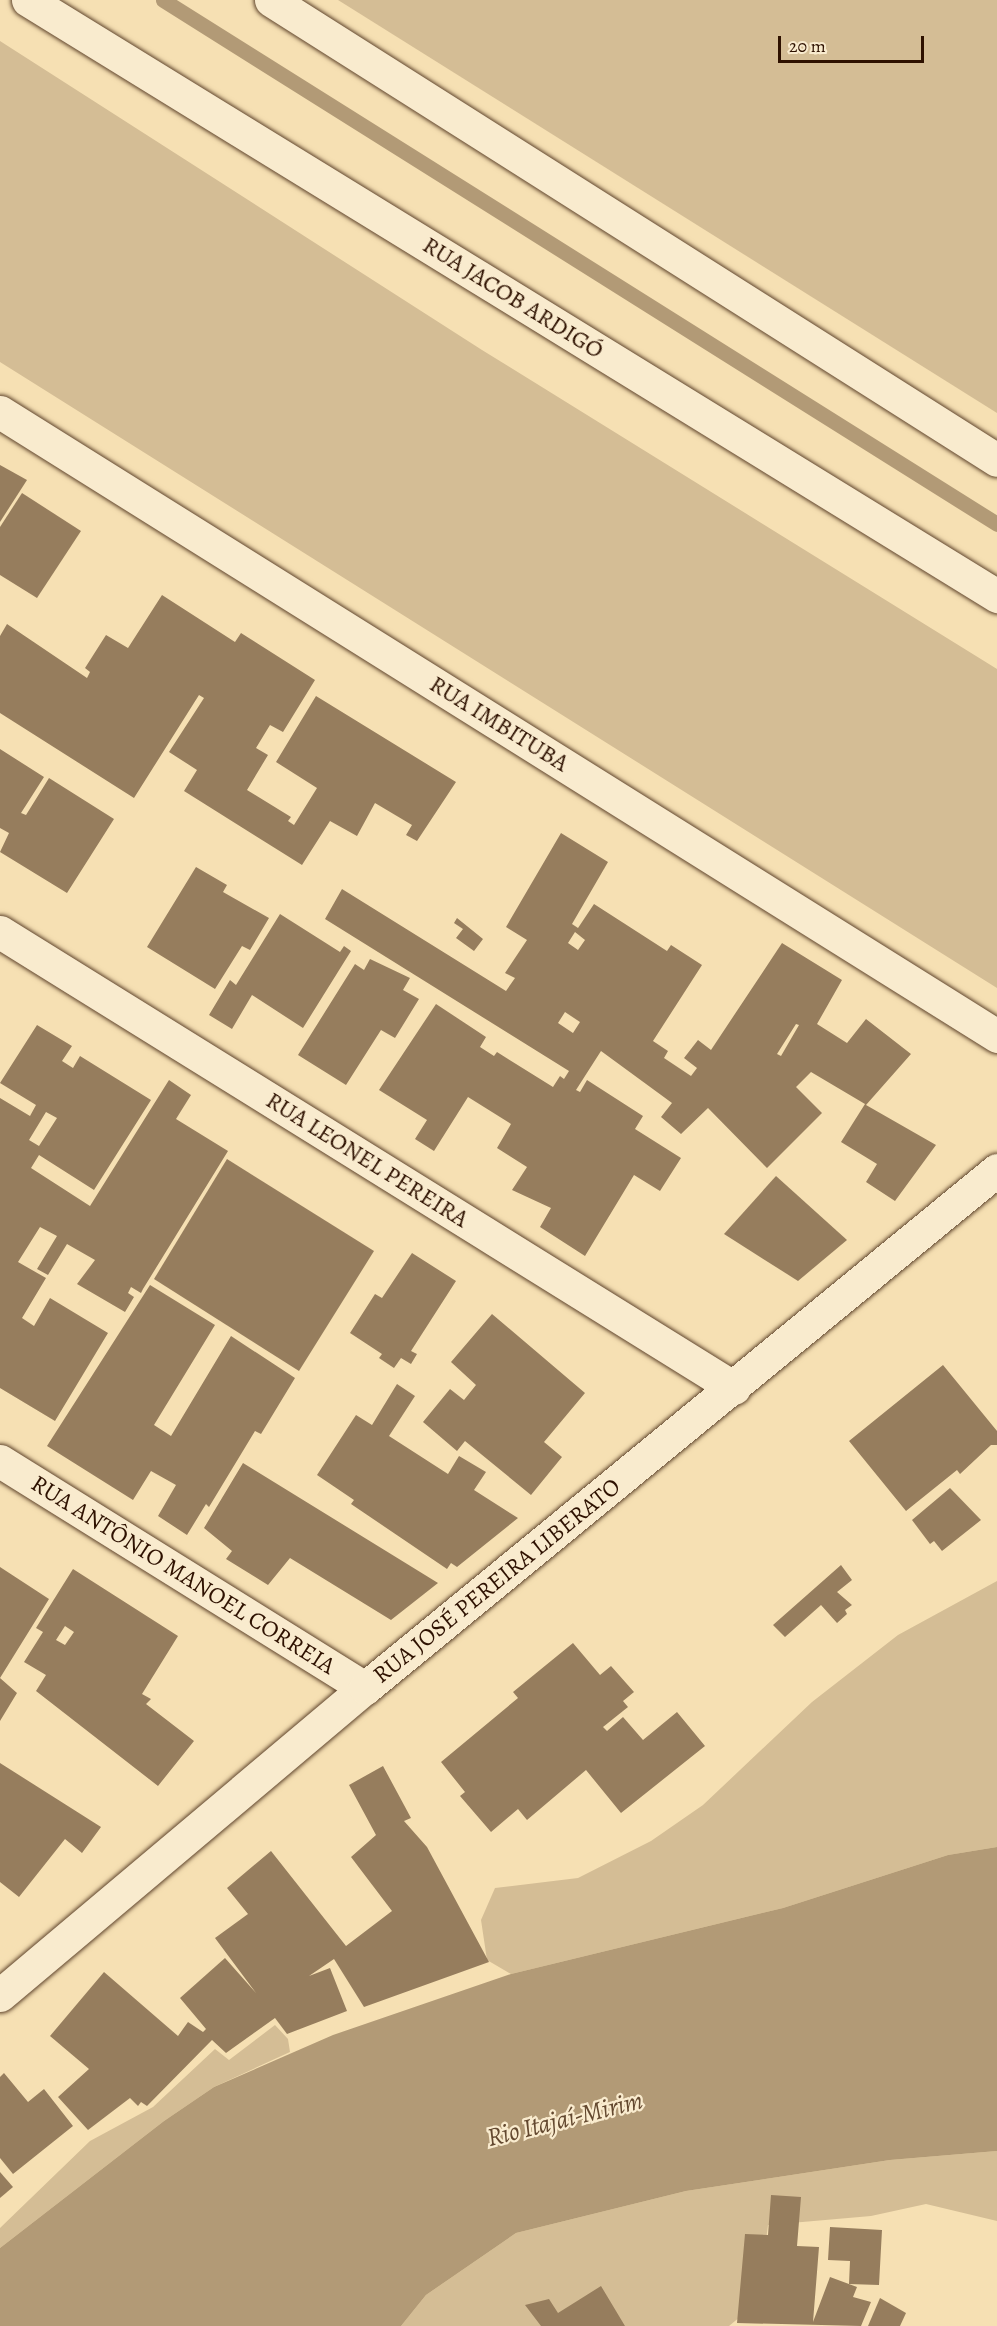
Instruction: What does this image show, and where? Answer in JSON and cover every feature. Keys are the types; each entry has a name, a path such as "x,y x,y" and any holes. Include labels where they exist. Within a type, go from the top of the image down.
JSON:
{"main road":[{"name":"RUA JACOB ARDIGÓ","path":"28,0 997,596"},
{"path":"271,0 997,460"},
{"name":"RUA IMBITUBA","path":"0,412 997,1036"},
{"name":"RUA LEONEL PEREIRA","path":"0,932 734,1388"},
{"name":"RUA JOSÉ PEREIRA LIBERATO","path":"3,1988 997,1170"},
{"name":"RUA ANTÔNIO MANOEL CORREIA","path":"0,1461 365,1688"}],"shaded area":[{"path":"338,0 997,0 997,413"},
{"path":"0,41 482,350 997,669 997,988 0,362"},
{"path":"997,1581 997,1847 948,1855 783,1908 511,1974 487,1960 481,1920 495,1888 578,1878 651,1841 703,1805 812,1702 898,1635"},
{"path":"275,2025 288,2039 290,2052 214,2087 164,2121 0,2248 0,2228 90,2141 153,2107 215,2049 229,2060"},
{"path":"997,2151 997,2221 926,2204 871,2216 768,2225 758,2302 729,2326 401,2326 426,2295 516,2233 686,2191 890,2160"}],"water":[{"name":"Rio Itajaí-Mirim","path":"997,1847 997,2151 890,2160 686,2191 516,2233 426,2295 401,2326 0,2326 0,2248 164,2121 214,2087 333,2035 511,1974 783,1908 948,1855"}],"building":[{"path":"0,465 27,480 0,522"},
{"path":"22,493 81,531 37,598 0,575 0,527"},
{"path":"162,595 235,642 241,633 315,680 283,732 270,725 256,748 268,755 247,790 291,817 288,821 294,825 317,788 276,762 316,696 456,782 417,841 406,835 412,825 375,803 357,836 330,821 302,865 184,791 197,770 169,752 204,698 199,695 134,798 0,713 0,636 7,624 87,678 90,672 85,668 106,635 128,648"},
{"path":"0,749 44,777 21,813 26,815 49,778 114,819 67,893 0,852 9,833 0,828"},
{"path":"561,833 608,862 572,924 578,928 594,904 667,951 671,945 702,965 653,1041 668,1051 664,1058 691,1076 697,1068 684,1058 698,1040 711,1050 782,943 842,980 817,1024 847,1043 866,1019 911,1054 866,1105 936,1145 895,1201 866,1182 877,1164 841,1142 865,1104 811,1072 796,1087 822,1113 767,1168 708,1108 681,1134 661,1117 672,1103 601,1051 576,1090 580,1092 587,1080 643,1116 635,1129 681,1158 660,1191 634,1175 585,1256 540,1227 551,1208 512,1190 527,1167 497,1148 511,1124 468,1097 434,1151 415,1139 427,1120 379,1090 436,1004 486,1037 480,1047 494,1056 497,1052 553,1087 560,1076 564,1079 569,1071 325,919 342,889 506,991 515,978 505,973 527,940 506,927","holes":["575,932 585,940 578,950 568,943","565,1012 580,1022 573,1033 558,1023","796,1024 799,1025 781,1056 777,1054"]},
{"path":"196,867 227,885 223,892 269,918 250,950 242,946 215,989 147,947"},
{"path":"280,914 340,952 344,946 351,951 303,1028 252,995 232,1029 209,1015 230,980 236,985"},
{"path":"457,918 483,939 474,951 456,938 463,929 454,923"},
{"path":"370,959 410,978 403,990 419,999 395,1038 381,1030 346,1085 298,1055 355,964 364,970"},
{"path":"37,1025 72,1046 62,1061 73,1068 80,1056 151,1100 94,1190 39,1155 31,1168 90,1206 169,1080 191,1095 176,1119 228,1151 141,1293 131,1287 128,1293 134,1297 125,1312 77,1284 95,1260 67,1244 48,1275 37,1269 57,1236 40,1227 18,1262 46,1278 22,1318 34,1326 50,1298 108,1333 55,1421 0,1388 0,1098 30,1116 36,1105 0,1083","holes":["46,1112 57,1118 39,1146 29,1140"]},
{"path":"227,1159 374,1251 299,1371 154,1279"},
{"path":"776,1176 847,1240 798,1281 724,1234"},
{"path":"412,1253 456,1281 411,1351 417,1354 411,1364 401,1358 394,1368 379,1358 382,1354 350,1333 375,1294 382,1298"},
{"path":"150,1285 215,1325 154,1425 171,1436 231,1336 295,1378 261,1434 255,1431 209,1507 206,1504 187,1535 158,1516 176,1485 151,1471 133,1500 47,1446"},
{"path":"492,1314 585,1393 544,1442 562,1457 531,1495 465,1441 457,1451 423,1422 450,1389 464,1400 476,1385 451,1362"},
{"path":"943,1365 997,1431 997,1445 991,1445 960,1474 957,1470 906,1511 849,1441"},
{"path":"397,1384 415,1396 389,1436 448,1474 459,1456 486,1472 474,1490 518,1518 457,1567 451,1563 447,1569 351,1504 354,1500 317,1475 356,1415 372,1425"},
{"path":"243,1463 438,1583 391,1620 290,1558 268,1585 226,1559 232,1551 204,1528"},
{"path":"950,1488 981,1520 942,1551 934,1541 930,1544 912,1520"},
{"path":"841,1565 852,1580 837,1592 852,1605 845,1610 847,1614 837,1623 821,1605 785,1637 773,1625"},
{"path":"0,1567 49,1599 0,1678"},
{"path":"73,1569 178,1636 142,1694 151,1699 146,1704 194,1741 158,1786 36,1691 46,1675 24,1662 43,1632 36,1628","holes":["65,1626 74,1632 65,1645 56,1640"]},
{"path":"573,1643 600,1675 611,1666 634,1692 623,1701 628,1707 603,1727 607,1731 623,1717 643,1740 677,1712 705,1746 621,1813 586,1770 527,1820 518,1809 491,1832 460,1796 465,1792 441,1762 518,1698 513,1692"},
{"path":"0,1678 17,1693 0,1721"},
{"path":"0,1763 101,1827 82,1853 65,1839 19,1897 0,1882"},
{"path":"383,1766 411,1818 404,1821 427,1847 489,1962 364,2007 334,1959 309,1976 330,1968 347,2011 287,2034 275,2018 226,2053 212,2040 147,2106 141,2102 138,2106 130,2098 88,2130 58,2097 89,2069 50,2036 104,1972 178,2036 188,2022 203,2032 206,2029 180,1998 225,1958 256,1993 215,1938 248,1914 227,1888 271,1851 346,1946 392,1911 351,1857 376,1835 349,1785"},
{"path":"4,2073 28,2102 44,2089 73,2126 13,2174 0,2158 0,2077"},
{"path":"0,2172 13,2187 0,2198"},
{"path":"771,2195 801,2197 797,2246 819,2247 813,2322 830,2277 857,2287 853,2297 871,2302 861,2326 737,2323 745,2234 768,2235"},
{"path":"830,2227 882,2230 879,2285 849,2284 850,2261 828,2260"},
{"path":"601,2286 625,2326 541,2326 525,2305 549,2299 558,2313"},
{"path":"880,2298 906,2313 900,2326 868,2326"}],"waterway":[{"path":"163,0 997,524"}]}
